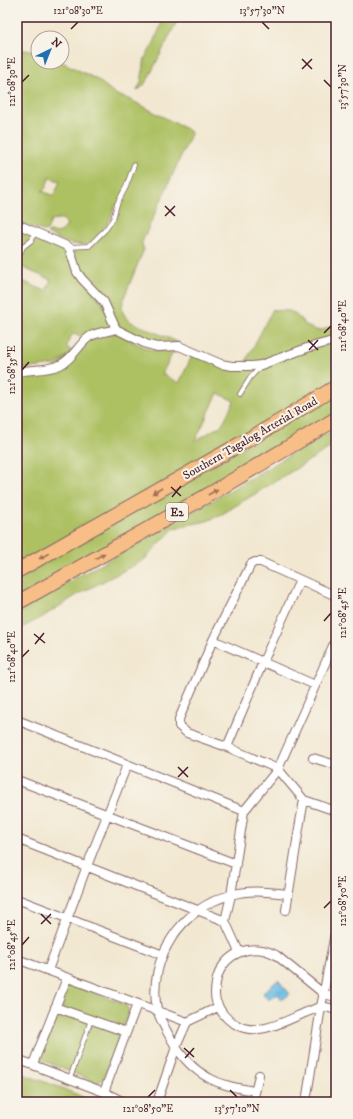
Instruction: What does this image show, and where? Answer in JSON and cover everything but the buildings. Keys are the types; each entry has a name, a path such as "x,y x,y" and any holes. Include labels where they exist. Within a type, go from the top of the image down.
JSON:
{"highway":[{"name":"Southern Tagalog Arterial Road","path":"17,571 272,426 336,387"},
{"name":"E2","path":"17,603 210,494 336,419"}],"street":[{"path":"17,224 34,233 69,247 77,272 84,282 104,302 116,329"},
{"path":"17,372 46,369 59,365 66,361 90,337 97,333 116,329 149,345 163,347 177,345 183,346 221,364 232,366 261,365 307,348 336,340"},
{"path":"336,596 261,562 258,561 252,563 247,569 213,640 179,719 179,726 187,734 226,747 278,769 304,800 336,811"},
{"path":"226,747 300,580"},
{"path":"239,952 225,921 231,894 244,811 278,769 336,639"},
{"path":"213,640 315,685"},
{"path":"17,720 244,811"},
{"path":"313,758 336,765"},
{"path":"48,970 127,765"},
{"path":"17,780 236,864"},
{"path":"286,910 304,800"},
{"path":"17,839 199,909 225,921"},
{"path":"255,1090 233,1087 208,1078 187,1061 176,1047 162,1023 157,1010 156,982 163,956 170,941 187,918 199,909 231,894 258,891 288,894"},
{"path":"17,899 163,956"},
{"path":"306,1102 321,1007 336,928"},
{"path":"336,997 324,994 271,952 254,949 239,952 226,961 218,973 214,990 218,1007 224,1016 239,1027 252,1030 265,1028 321,1007 336,1010"},
{"path":"17,960 48,970 187,1022"},
{"path":"33,1064 67,978"},
{"path":"104,1092 137,1004"},
{"path":"55,1007 126,1032"},
{"path":"157,1102 176,1047 187,1022 218,1007"},
{"path":"17,1059 70,1078 124,1102"},
{"path":"253,1102 259,1075"}],"lane":[{"path":"69,247 90,246 106,229 113,219 117,204 126,187 134,165"},
{"path":"17,261 23,247 32,240 34,233"},
{"path":"240,394 250,378 261,365"},
{"path":"70,1078 91,1020"}],"green space":[{"path":"164,17 179,17 148,79 137,91 141,82 145,58 154,43"},
{"path":"17,49 30,51 30,70 70,70 70,66 96,79 117,95 131,100 190,131 191,134 142,242 144,249 122,306 123,313 131,322 180,343 165,345 148,343 121,329 80,274 73,249 88,248 94,245 112,223 119,207 115,206 111,218 105,228 88,245 71,244 47,234 49,232 57,233 63,230 67,225 62,219 51,221 47,230 43,231 17,222 17,134 23,131 22,120 17,111","holes":["49,178 60,181 54,196 42,191 46,188"]},
{"path":"18,227 64,248 69,253 101,301 113,326 83,338 77,334 73,334 67,346 67,348 71,350 70,354 54,365 17,370 17,304 19,307 23,306 25,299 17,298 17,279 46,291 51,280 17,265"},
{"path":"273,309 292,312 308,327 316,330 328,328 336,321 336,338 267,360 245,363"},
{"path":"115,333 147,349 161,351 175,348 162,374 179,383 192,356 241,367 336,342 336,380 273,420 17,565 17,374 50,371 89,339","holes":["218,393 234,401 222,425 195,441"]},
{"path":"336,393 336,413 17,598 17,578"},
{"path":"336,428 336,444 224,513 207,521 174,528 144,560 77,595 41,618 17,630 17,610 145,540"},
{"path":"71,985 125,1004 129,1011 103,1079 97,1083 42,1060 40,1054 65,989"},
{"path":"17,1072 62,1088 94,1102 17,1102"}],"water":[{"path":"278,980 290,994 282,1000 278,994 268,1000 263,993"}]}
